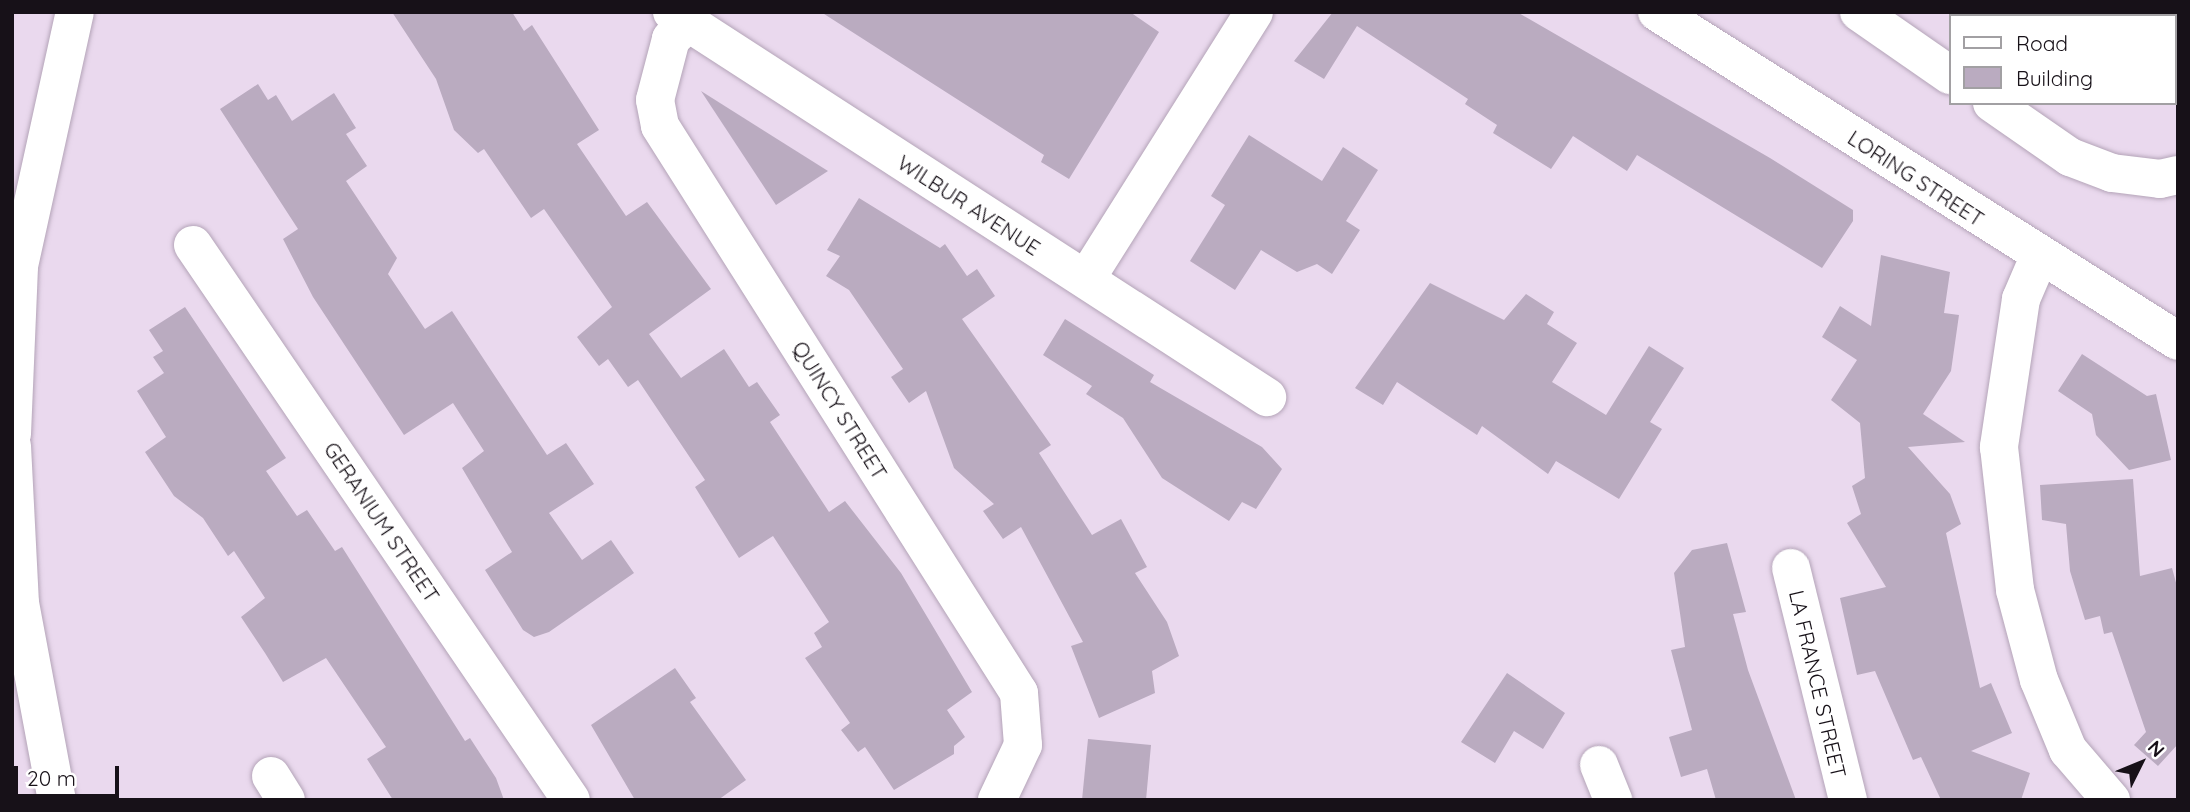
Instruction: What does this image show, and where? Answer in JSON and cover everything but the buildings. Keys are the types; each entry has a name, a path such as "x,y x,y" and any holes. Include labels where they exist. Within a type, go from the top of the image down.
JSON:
{"street":[{"path":"12,434 15,264 75,12"},
{"path":"1086,279 1254,12"},
{"name":"LORING STREET","path":"1657,12 2039,257 2178,341"},
{"path":"1859,12 1948,74"},
{"name":"WILBUR AVENUE","path":"680,18 1267,397"},
{"name":"QUINCY STREET","path":"680,18 671,38 655,100 660,126 1019,693 1023,746 998,800"},
{"path":"1995,105 2070,156 2101,169 2160,179 2178,175"},
{"name":"GERANIUM STREET","path":"193,245 571,800"},
{"path":"2039,257 2021,299 1999,447 2015,590 2039,680 2068,750 2110,800"},
{"path":"12,446 20,603 57,800"},
{"name":"LA FRANCE STREET","path":"1791,568 1849,800"},
{"path":"1599,765 1613,800"}]}
